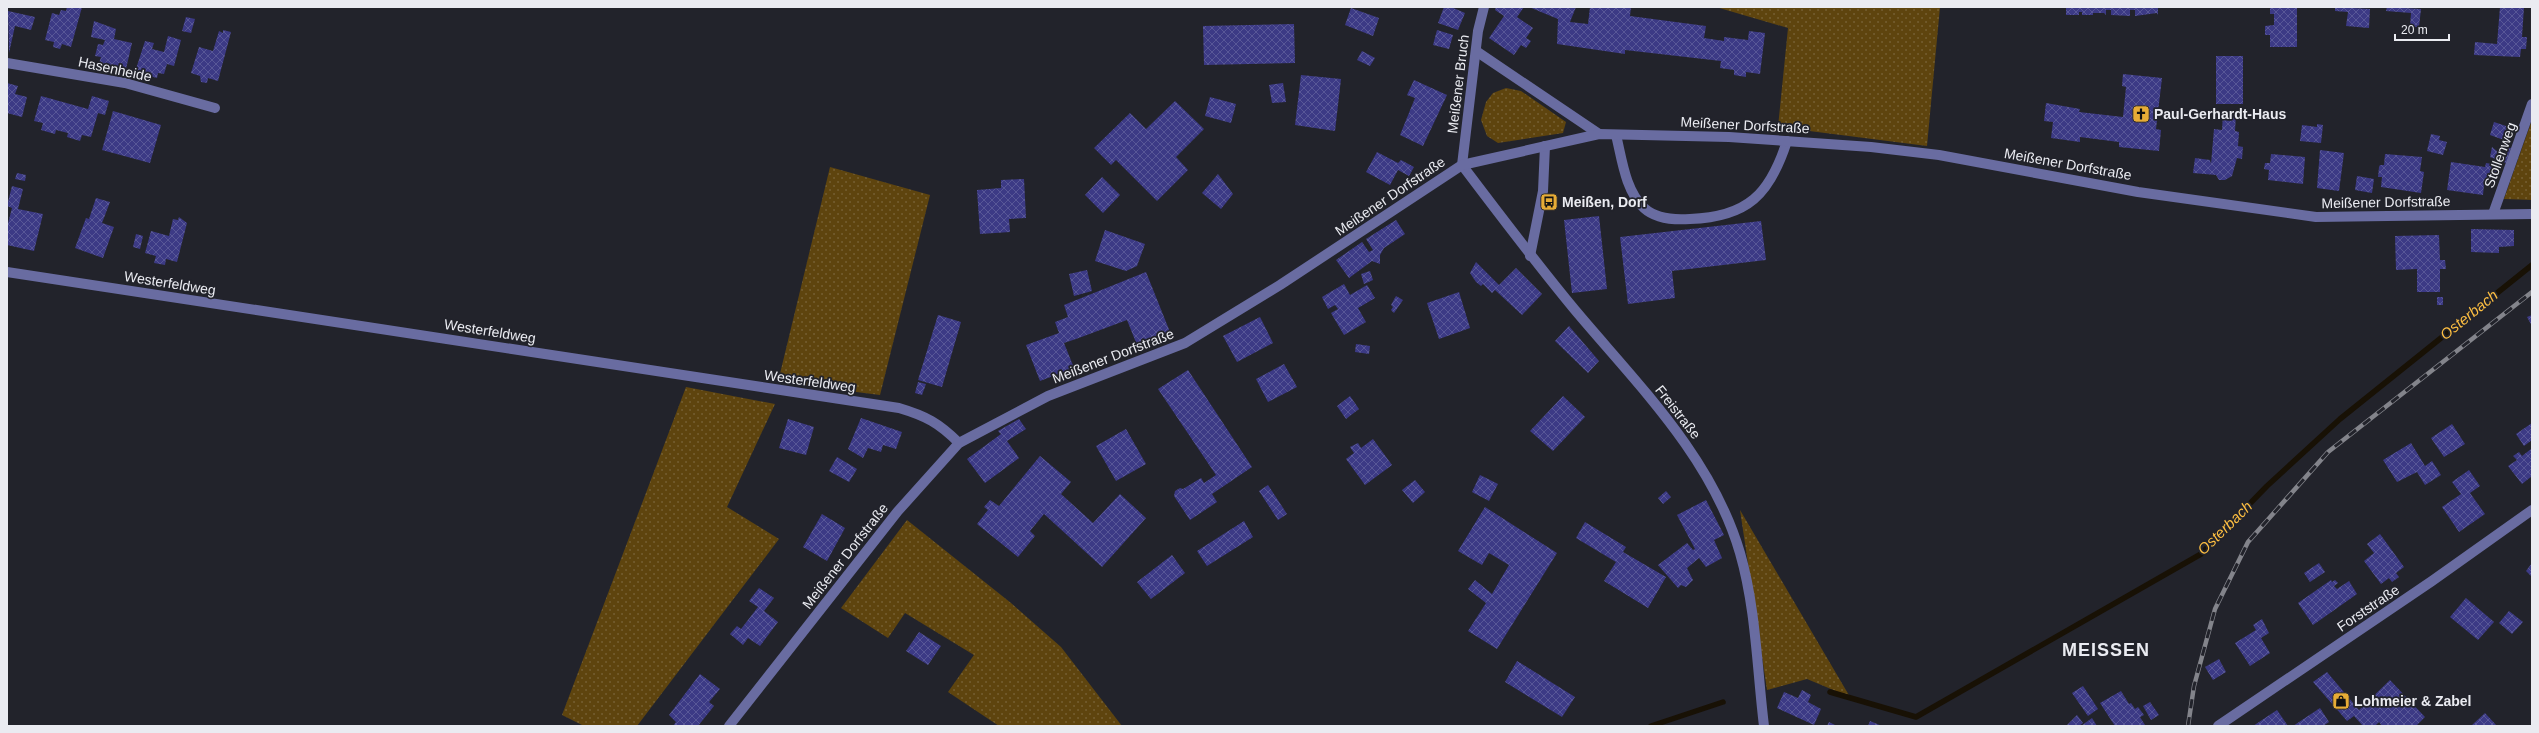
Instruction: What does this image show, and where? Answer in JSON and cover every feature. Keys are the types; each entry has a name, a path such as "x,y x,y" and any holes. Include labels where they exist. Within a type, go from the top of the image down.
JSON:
{"street":[{"name":"Meißener Bruch","path":"1462,165 1478,31 1484,7"},
{"path":"1476,51 1599,134"},
{"name":"Hasenheide","path":"7,63 125,83 215,108"},
{"name":"Stollenweg","path":"2493,214 2532,104"},
{"name":"Meißener Dorfstraße","path":"729,726 898,511 959,443 1048,396 1185,343 1280,285 1462,165 1599,134 1728,137 1871,147 1939,155 2138,192 2316,217 2532,214"},
{"path":"1616,135 1627,180 1644,208 1658,216 1680,220 1712,218 1732,213 1754,201 1770,183 1780,165 1787,141"},
{"path":"1530,256 1543,191 1545,146"},
{"name":"Freistraße","path":"1462,165 1530,256 1668,420 1701,465 1724,510 1740,554 1749,599 1764,726"},
{"name":"Westerfeldweg","path":"7,272 899,408 927,416 944,428 959,443"},
{"name":"Forststraße","path":"2218,726 2432,581 2532,510"}],"shaded area":[{"path":"1716,7 1940,7 1927,146 1778,127 1788,28"},
{"path":"1506,88 1521,91 1566,122 1563,133 1498,143 1487,136 1481,120 1486,102 1493,93"},
{"path":"2532,120 2532,200 2504,199"},
{"path":"830,167 930,195 880,395 778,382"},
{"path":"686,387 775,404 727,507 779,539 637,726 584,726 562,715"},
{"path":"1740,510 1850,697 1807,679 1767,690"},
{"path":"907,520 1011,603 1061,647 1122,726 999,726 948,692 974,655 905,613 888,638 841,608"}],"building":[{"path":"67,7 82,7 71,47 62,44 60,49 53,47 54,42 45,40 52,13 59,15 61,10 66,11"},
{"path":"1444,7 1451,7 1465,13 1458,30 1438,23"},
{"path":"1496,7 1524,7 1517,17 1533,28 1526,38 1531,41 1526,48 1521,45 1514,55 1489,38 1504,16 1495,10"},
{"path":"1529,7 1576,7 1570,22 1588,24 1590,7 1631,7 1630,16 1706,26 1704,38 1724,41 1724,37 1748,40 1749,31 1765,33 1760,74 1746,72 1746,77 1734,75 1734,70 1720,68 1721,61 1625,50 1625,54 1557,44 1558,19"},
{"path":"2066,7 2158,7 2158,15 2157,13 2135,16 2135,10 2130,10 2130,16 2111,15 2111,10 2106,10 2106,15 2104,13 2093,13 2093,15 2082,15 2082,12 2079,12 2079,15 2066,15"},
{"path":"2270,7 2297,7 2297,47 2270,47 2270,35 2265,35 2265,26 2274,25 2274,14 2270,14"},
{"path":"2335,7 2370,9 2369,28 2346,26 2348,12 2335,11"},
{"path":"2387,7 2421,9 2419,27 2410,27 2411,13 2386,11"},
{"path":"2500,7 2524,7 2522,37 2527,37 2526,49 2521,49 2520,57 2474,55 2475,42 2497,44"},
{"path":"1351,8 1379,18 1373,36 1345,25"},
{"path":"8,11 35,17 31,30 15,26 9,53"},
{"path":"186,17 195,19 191,33 182,31"},
{"path":"94,21 116,29 114,39 132,43 126,69 99,63 101,57 95,56 98,44 103,45 105,40 91,37"},
{"path":"1294,24 1295,63 1204,65 1203,26"},
{"path":"223,30 231,32 218,81 208,78 207,83 201,82 200,76 191,73 199,47 213,51 219,31 223,33"},
{"path":"1437,30 1453,35 1449,49 1433,45"},
{"path":"168,36 181,40 174,66 167,64 164,74 158,73 157,78 135,72 145,41 154,43 152,49 164,52"},
{"path":"1362,51 1375,58 1370,66 1357,60"},
{"path":"2216,56 2243,56 2243,104 2216,104"},
{"name":"Paul-Gerhardt-Haus","path":"2123,74 2162,78 2156,129 2161,130 2159,151 2119,147 2119,142 2080,137 2080,142 2051,138 2053,122 2044,121 2046,103 2080,109 2079,112 2123,117 2126,87 2122,86"},
{"path":"1301,75 1341,79 1335,131 1295,125"},
{"path":"1414,80 1447,95 1423,146 1400,135 1415,98 1407,95"},
{"path":"7,83 18,86 15,94 27,97 22,117 7,113"},
{"path":"1283,83 1286,102 1272,103 1269,85"},
{"path":"41,96 88,109 92,96 109,101 105,115 98,113 91,137 82,135 80,141 67,137 68,133 56,130 55,134 41,130 43,123 34,121"},
{"path":"1210,97 1236,104 1231,123 1205,116"},
{"path":"1175,101 1204,129 1176,157 1188,170 1157,201 1116,160 1111,165 1094,148 1130,113 1146,129"},
{"path":"113,111 161,125 150,163 102,150"},
{"path":"2223,114 2236,115 2235,131 2239,132 2238,146 2243,147 2242,159 2237,158 2232,176 2225,180 2219,180 2216,175 2193,173 2195,158 2210,160 2211,164 2214,129 2222,130"},
{"path":"2494,122 2509,127 2504,140 2490,135"},
{"path":"2317,124 2323,125 2321,143 2300,141 2302,125 2317,127"},
{"path":"2431,134 2440,136 2439,140 2447,142 2443,155 2427,151"},
{"path":"2501,145 2511,148 2506,163 2490,157 2492,147 2498,152"},
{"path":"2320,150 2344,153 2339,191 2317,188"},
{"path":"1377,152 1398,163 1401,160 1414,167 1409,176 1398,170 1390,185 1366,172"},
{"path":"2271,154 2305,157 2303,184 2268,180 2269,170 2264,169 2265,163 2270,163"},
{"path":"2385,154 2422,157 2420,171 2424,172 2421,193 2381,187 2382,177 2378,177 2379,167 2380,165 2384,165"},
{"path":"2451,162 2485,167 2486,163 2499,165 2497,179 2491,178 2490,185 2484,185 2483,195 2447,190"},
{"path":"17,173 26,175 25,181 15,179"},
{"path":"1218,174 1233,194 1221,209 1202,193"},
{"path":"2357,176 2374,179 2372,193 2355,190"},
{"path":"1102,177 1120,195 1103,213 1085,195"},
{"path":"1024,179 1026,218 1009,219 1010,232 980,234 977,190 1001,188 1001,180"},
{"path":"12,186 23,189 18,209 43,214 34,251 7,245 7,227 12,208 7,206"},
{"path":"96,198 110,202 102,223 114,227 103,258 75,248 86,218 89,219"},
{"path":"1599,216 1607,289 1572,293 1564,220"},
{"path":"179,217 187,223 177,262 166,259 165,265 154,263 156,256 145,253 151,231 169,236 173,219 178,220"},
{"path":"1396,220 1405,234 1384,248 1380,255 1380,264 1372,261 1349,278 1336,260 1362,242 1369,252 1373,250 1366,239"},
{"path":"1761,221 1766,260 1672,271 1675,298 1628,304 1620,237"},
{"path":"2471,229 2514,230 2514,246 2499,247 2499,253 2471,252"},
{"path":"1105,230 1145,244 1137,266 1126,271 1095,261"},
{"path":"136,234 143,236 140,249 133,247"},
{"path":"2439,235 2440,260 2445,260 2446,269 2440,269 2440,292 2417,292 2417,269 2396,270 2395,236"},
{"path":"1476,262 1499,285 1516,268 1542,294 1522,315 1495,290 1492,293 1483,284 1481,286 1476,282 1470,273"},
{"path":"1087,270 1092,291 1074,296 1069,274"},
{"path":"1370,271 1373,280 1364,284 1361,274"},
{"path":"1146,272 1170,332 1137,345 1127,320 1064,343 1074,368 1040,381 1026,345 1059,333 1055,322 1068,317 1064,305"},
{"path":"1344,284 1350,295 1367,285 1375,298 1358,308 1366,322 1344,335 1331,313 1338,309 1335,305 1328,309 1322,297"},
{"path":"1459,292 1470,328 1439,339 1427,303"},
{"path":"1396,296 1403,300 1394,313 1391,310 1393,307 1391,305"},
{"path":"2437,297 2443,297 2443,305 2437,305"},
{"path":"938,315 961,322 942,387 918,380"},
{"path":"2532,315 2532,326 2527,317"},
{"path":"1260,317 1273,343 1237,362 1223,336"},
{"path":"1569,326 1599,361 1588,373 1555,341"},
{"path":"1356,344 1370,346 1369,354 1355,352"},
{"path":"1284,364 1297,387 1268,402 1256,379"},
{"path":"1188,370 1252,467 1212,494 1217,502 1190,520 1174,496 1175,491 1180,488 1183,489 1201,478 1204,483 1216,475 1158,389"},
{"path":"918,382 926,384 922,395 915,393"},
{"path":"1350,396 1359,409 1346,419 1337,406"},
{"path":"1563,396 1585,417 1553,451 1530,431"},
{"path":"861,418 902,432 896,449 883,445 881,452 868,448 863,458 848,449"},
{"path":"788,419 814,427 806,455 779,448"},
{"path":"1019,419 1026,429 1007,441 1019,458 985,483 967,459 1001,434 998,431"},
{"path":"2532,423 2532,440 2524,446 2516,434"},
{"path":"2452,424 2465,444 2444,457 2431,438"},
{"path":"1126,429 1146,464 1116,481 1096,446"},
{"path":"1373,439 1392,465 1365,485 1346,459 1354,453 1350,447 1358,443 1361,448"},
{"path":"2411,443 2425,466 2432,461 2441,475 2425,485 2417,472 2397,482 2383,460"},
{"path":"2531,449 2532,476 2522,484 2508,466 2517,460 2513,456 2519,452 2522,456"},
{"path":"1040,456 1071,482 1061,494 1093,523 1120,494 1146,518 1102,567 1044,514 1030,531 1035,536 1018,557 977,524 988,510 984,507 990,500 999,506"},
{"path":"837,457 857,469 849,482 829,471"},
{"path":"2469,470 2480,486 2470,493 2485,514 2459,532 2442,507 2461,494 2452,482"},
{"path":"1480,475 1498,484 1489,501 1472,492"},
{"path":"1415,480 1425,492 1413,503 1402,490"},
{"path":"1268,485 1287,514 1278,520 1259,491"},
{"path":"1666,491 1671,497 1663,504 1658,498"},
{"path":"1706,500 1724,535 1714,540 1722,558 1706,567 1699,558 1687,568 1693,580 1686,587 1681,585 1678,588 1658,565 1687,543 1693,550 1695,549 1677,515"},
{"path":"1485,507 1557,553 1497,649 1468,631 1486,603 1468,589 1475,580 1492,594 1509,565 1489,553 1482,565 1458,551"},
{"path":"822,514 845,528 827,561 803,547"},
{"path":"1244,521 1253,537 1207,566 1197,551"},
{"path":"1585,522 1626,547 1623,552 1666,577 1648,608 1604,581 1616,562 1576,538"},
{"path":"2380,534 2404,567 2396,573 2399,577 2392,582 2389,578 2381,584 2364,561 2374,553 2367,544"},
{"path":"1172,555 1185,573 1151,599 1137,582"},
{"path":"2319,563 2325,572 2310,582 2304,573"},
{"path":"2532,563 2532,577 2526,571"},
{"path":"2331,580 2332,582 2335,580 2338,583 2334,586 2337,589 2349,581 2357,594 2313,625 2298,603"},
{"path":"759,588 774,598 764,611 778,622 760,646 748,638 743,645 730,634 737,626 741,629 758,607 749,601"},
{"path":"2466,598 2494,622 2478,640 2450,617"},
{"path":"2509,611 2523,622 2512,634 2499,623"},
{"path":"2262,619 2269,633 2261,638 2270,653 2250,666 2235,643 2256,630 2253,625"},
{"path":"919,632 941,646 928,665 906,651"},
{"path":"2219,659 2226,672 2213,680 2205,667"},
{"path":"1517,661 1575,697 1562,717 1505,682"},
{"path":"2327,672 2359,710 2390,680 2425,717 2416,726 2382,726 2379,722 2375,726 2363,726 2354,716 2347,721 2313,682"},
{"path":"700,674 720,689 709,702 714,706 698,726 673,726 676,722 669,715"},
{"path":"2083,686 2098,709 2088,716 2072,693"},
{"path":"1802,690 1811,695 1808,702 1821,709 1814,725 1777,708 1784,692 1798,698"},
{"path":"2121,691 2129,704 2131,703 2135,709 2138,707 2144,715 2140,717 2145,725 2115,726 2100,703"},
{"path":"2150,702 2159,715 2151,720 2143,706"},
{"path":"2320,708 2329,722 2323,726 2293,726"},
{"path":"2277,710 2288,726 2253,726"},
{"path":"2485,713 2497,726 2471,726"},
{"path":"2077,715 2083,723 2079,726 2066,726"},
{"path":"2092,718 2097,726 2081,726"},
{"path":"1870,721 1882,726 1868,726"},
{"path":"1829,722 1835,725 1827,726"}],"waterway":[{"name":"Osterbach","path":"1830,692 1916,717 2201,554 2267,486 2340,419 2532,265"},
{"name":"Osterbach","path":"1651,726 1723,702"}],"railway":[{"path":"2188,726 2194,686 2215,609 2248,542 2328,452 2532,292"}],"place":[{"name":"Paul-Gerhardt-Haus","path":"2141,114"},
{"name":"Meißen, Dorf","path":"1549,202"},
{"name":"Lohmeier & Zabel","path":"2341,701"}],"district":[{"name":"MEISSEN","path":"2106,650"}]}
